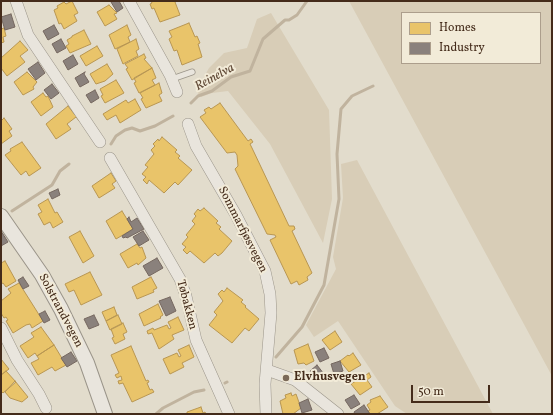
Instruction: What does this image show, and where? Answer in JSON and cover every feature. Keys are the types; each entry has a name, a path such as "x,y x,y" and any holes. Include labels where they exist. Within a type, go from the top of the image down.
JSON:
{"street":[{"path":"16,1 28,35 100,142"},
{"path":"129,1 172,79 177,92"},
{"name":"Sommarfjøsvegen","path":"188,124 196,146 236,215 265,271 270,294 271,313 265,399 266,414"},
{"name":"Tøbakken","path":"110,158 180,279 186,296 196,340 229,414"},
{"name":"Solstrandvegen","path":"1,216 42,275 61,309 87,363 105,414"},
{"path":"1,328 17,360 39,394 46,408"},
{"path":"267,370 295,380 338,414"}],"lane":[{"path":"172,79 192,72"}],"shaded area":[{"path":"349,1 552,1 552,376"},
{"path":"271,13 329,110 332,199 323,243 270,144 228,91 212,93 201,97 196,91 209,68 224,53 247,48 257,19"},
{"path":"357,160 493,414 407,414 395,406 338,321 314,337 306,325 336,269 333,257 343,198 341,164"}],"building: Homes":[{"path":"72,1 78,13 74,15 77,21 64,29 61,23 59,24 54,10 58,8 57,6 64,2 66,4"},
{"path":"151,1 177,1 175,2 180,15 160,22 154,8 152,9 150,4 152,3"},
{"path":"109,5 117,13 114,14 117,19 105,26 97,12"},
{"path":"189,23 195,37 197,36 200,43 198,44 202,57 182,65 177,50 174,51 169,39 172,37 169,31"},
{"path":"127,25 131,35 128,37 130,42 115,49 109,35"},
{"path":"4,28 6,36 3,37 4,42 1,43 1,29"},
{"path":"84,30 91,44 70,53 66,46 69,44 67,40"},
{"path":"136,39 139,49 136,51 138,56 123,64 117,49"},
{"path":"20,41 28,50 20,56 25,62 7,76 1,68 1,58"},
{"path":"97,46 103,56 86,66 80,56"},
{"path":"144,54 146,58 144,59 152,68 132,80 125,64"},
{"path":"107,64 113,74 105,81 96,84 90,74"},
{"path":"152,68 156,78 152,80 155,85 139,93 134,83 136,82 134,78"},
{"path":"27,72 37,82 33,87 34,89 23,95 14,82"},
{"path":"116,80 124,93 105,103 101,96 103,95 100,89"},
{"path":"159,83 162,93 159,95 162,101 146,108 141,99 143,98 140,93"},
{"path":"43,93 46,97 48,96 53,107 41,116 31,102"},
{"path":"135,99 141,110 120,123 116,115 107,120 103,114 126,100 128,103"},
{"path":"220,103 248,141 251,139 253,142 250,144 289,226 294,226 295,229 292,231 312,273 307,277 308,280 299,285 297,281 291,284 270,240 276,237 275,235 267,234 235,169 238,166 237,155 235,152 227,153 200,117 206,113 204,110 209,107 211,109"},
{"path":"68,106 75,115 77,113 80,122 76,117 67,124 71,129 56,139 46,124"},
{"path":"4,118 12,129 9,131 12,136 1,144 1,121"},
{"path":"162,137 177,150 175,152 180,156 178,158 192,170 178,185 175,182 164,193 149,180 147,184 143,180 146,177 142,174 148,167 145,165 154,154 151,150 155,146 153,144 158,139 159,141"},
{"path":"22,142 41,168 29,176 26,171 21,175 5,155 11,151 10,149"},
{"path":"111,173 116,181 112,184 115,188 99,198 92,186"},
{"path":"48,199 55,213 57,212 63,222 53,228 50,222 44,225 38,214 42,212 38,205"},
{"path":"204,208 218,221 216,223 221,227 219,229 232,241 222,253 218,256 215,253 204,263 190,251 187,254 183,250 186,247 182,244 188,237 186,235 195,224 192,221 196,216 194,214 198,209 200,211"},
{"path":"122,211 133,229 116,239 106,221"},
{"path":"80,231 94,256 83,263 69,237"},
{"path":"137,244 140,248 142,247 146,258 138,265 137,263 128,268 120,254"},
{"path":"5,261 16,281 6,287 3,283 1,284 1,263"},
{"path":"90,272 102,295 81,305 74,290 69,292 65,284"},
{"path":"151,277 157,288 153,290 154,292 137,299 132,287"},
{"path":"19,283 43,321 32,328 30,324 26,325 13,333 6,321 8,320 6,317 4,318 1,313 1,301 11,293 8,289"},
{"path":"227,288 243,300 241,302 246,306 245,307 259,319 249,331 245,328 232,343 209,325 217,315 214,312 223,301 218,294 222,290 224,292"},
{"path":"158,304 163,315 160,317 161,318 144,326 139,314"},
{"path":"114,307 117,315 106,321 102,312"},
{"path":"118,315 122,324 110,330 106,321"},
{"path":"178,317 184,330 172,335 174,339 159,349 152,333 148,334 147,331 167,325 169,329 171,328 168,322"},
{"path":"123,323 127,332 123,334 125,339 115,344 112,338 114,337 111,329"},
{"path":"41,327 54,345 37,356 35,353 28,358 20,346 34,337 31,333"},
{"path":"335,331 342,342 330,350 322,340"},
{"path":"308,344 314,361 306,365 304,363 298,364 294,350"},
{"path":"54,345 66,365 55,371 52,367 38,375 31,363 39,359 37,356"},
{"path":"189,345 194,357 182,363 184,367 170,374 163,359 177,353 179,357 181,356 178,350"},
{"path":"131,346 146,381 148,380 149,382 147,383 150,390 152,389 154,392 132,402 123,383 119,384 118,381 122,380 121,376 117,378 115,375 119,373 111,355"},
{"path":"353,353 361,365 349,372 340,361"},
{"path":"1,359 9,369 1,375"},
{"path":"6,371 16,382 3,393 1,391 1,375"},
{"path":"369,373 371,377 367,380 372,387 360,395 351,384"},
{"path":"15,381 28,397 22,402 10,398 5,392"},
{"path":"291,393 292,396 296,394 301,408 293,414 283,414 280,401 286,398 285,395"},
{"path":"380,396 388,407 377,414 370,414 368,411 370,410 367,405 371,402 370,400"},
{"path":"201,407 203,413 205,412 206,414 187,414 187,412"}],"building: Industry":[{"path":"119,1 123,8 117,12 111,2"},
{"path":"11,14 15,27 5,30 1,17"},
{"path":"54,25 59,34 48,40 43,31"},
{"path":"61,39 66,48 57,53 52,44"},
{"path":"73,55 78,64 68,70 63,61"},
{"path":"38,62 45,73 36,80 28,69"},
{"path":"85,72 84,74 89,82 80,87 75,78"},
{"path":"52,84 59,93 51,99 44,90"},
{"path":"95,90 99,98 91,103 86,95"},
{"path":"58,189 60,195 52,199 49,193"},
{"path":"129,217 131,222 137,218 144,229 127,238 123,238 122,236 133,229 127,219"},
{"path":"1,231 8,242 1,246"},
{"path":"143,231 149,240 139,246 133,237"},
{"path":"157,258 163,268 149,276 143,266"},
{"path":"23,277 29,286 23,289 18,280"},
{"path":"170,297 176,311 166,316 159,301"},
{"path":"45,311 50,320 44,323 39,314"},
{"path":"94,315 99,325 89,329 84,319"},
{"path":"324,348 329,358 320,362 315,352"},
{"path":"71,352 77,361 67,367 61,358"},
{"path":"340,361 343,371 334,374 331,364"},
{"path":"317,365 324,374 317,380 310,371"},
{"path":"354,395 360,404 351,409 345,400"},
{"path":"308,399 312,410 302,413 299,403"},
{"path":"364,405 370,414 355,414 354,412"}],"waterway":[{"name":"Reinelva","path":"191,103 198,96 212,91 231,77 250,71 263,39 285,20 289,20 297,15 307,1"},
{"path":"276,357 302,327 324,285 339,199 337,154 341,109 352,96 373,86"},
{"name":"Reinelva","path":"111,144 116,136 125,130 132,128 140,131 155,126 173,116"},
{"name":"Reinelva","path":"12,211 52,185 60,171 69,164"},
{"path":"156,414 163,408 194,392 204,390"}],"place":[{"name":"Elvhusvegen","path":"286,378"}]}
